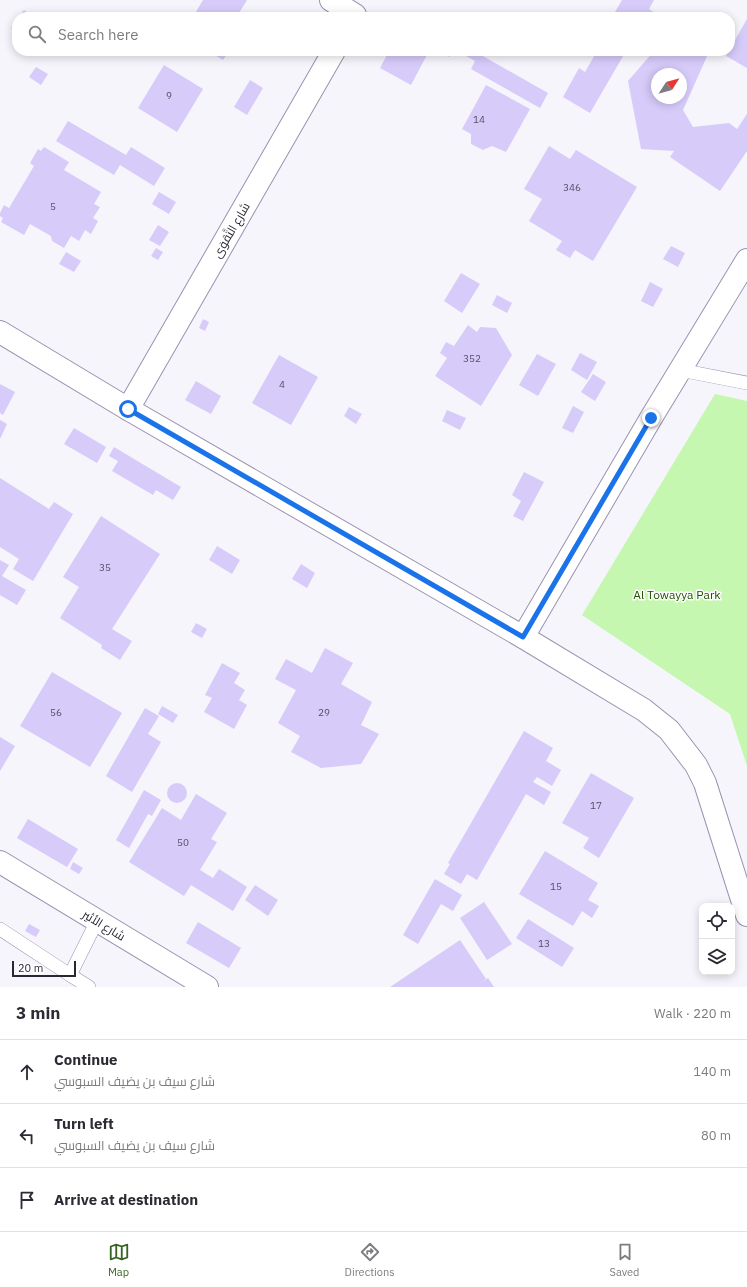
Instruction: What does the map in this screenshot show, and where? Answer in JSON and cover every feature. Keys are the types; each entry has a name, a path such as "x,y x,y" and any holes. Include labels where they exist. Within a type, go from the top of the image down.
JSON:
{"street":[{"path":"331,0 358,11"},
{"name":"شارع التَّقوَى","path":"128,409 331,56"},
{"path":"523,637 647,425 747,260"},
{"path":"0,332 128,409 523,637 644,710 669,730 683,746 696,765 705,783 747,915"},
{"name":"شارع الأثير","path":"0,862 207,987"}],"lane":[{"path":"680,370 747,383"},
{"path":"70,975 97,921"},
{"path":"0,930 89,987"}],"green space":[{"name":"Al Towayya Park","path":"715,394 747,401 747,766 730,714 582,615"}],"building":[{"path":"203,0 247,0 240,12 196,12"},
{"path":"622,0 654,0 649,9 654,12 615,12"},
{"path":"747,19 747,68 726,56 735,56 735,40"},
{"path":"216,56 226,56 223,60"},
{"path":"386,56 426,56 411,85 380,68"},
{"path":"466,56 483,56 548,93 540,108 471,69 475,61"},
{"path":"594,56 623,56 590,113 563,97 579,68 585,72"},
{"path":"650,56 707,56 687,101 687,68 651,68 651,104 686,104 683,110 693,127 729,123 737,129 747,114 747,151 720,191 670,157 674,151 641,149 628,81"},
{"path":"164,65 203,89 177,132 138,108"},
{"path":"36,67 48,74 41,85 29,77"},
{"path":"250,80 263,88 247,115 234,107"},
{"path":"486,85 530,109 506,152 492,146 483,150 471,144 471,134 462,129"},
{"path":"68,121 126,155 131,147 165,168 154,186 120,165 114,175 56,141"},
{"path":"549,146 570,159 576,150 637,187 593,261 575,250 570,258 556,250 562,241 529,221 542,199 524,189"},
{"path":"44,147 69,162 64,170 101,192 94,204 100,207 93,218 98,221 91,234 85,230 79,241 71,236 64,248 52,241 51,236 30,224 24,235 1,222 3,218 0,216 0,213 4,205 9,208 34,166 30,163 38,149 41,151"},
{"path":"159,192 176,202 169,214 152,204"},
{"path":"158,225 169,232 160,246 149,240"},
{"path":"671,246 685,253 678,267 663,259"},
{"path":"156,248 163,252 158,260 151,256"},
{"path":"66,252 81,261 74,272 59,264"},
{"path":"461,273 480,284 462,313 444,301"},
{"path":"650,282 663,289 653,307 641,301"},
{"path":"497,295 512,303 507,313 492,305"},
{"path":"203,319 209,322 205,331 199,328"},
{"path":"468,325 477,332 480,327 496,328 512,355 481,406 435,376 447,358 440,353 446,342 454,346"},
{"path":"580,353 597,362 587,380 571,370"},
{"path":"537,354 556,364 538,396 519,385"},
{"path":"279,355 318,377 291,425 252,403"},
{"path":"593,374 606,382 595,401 581,392"},
{"path":"196,381 221,396 211,414 185,400"},
{"path":"0,384 15,392 3,415 0,413"},
{"path":"573,406 584,412 573,433 562,428"},
{"path":"349,407 362,414 356,424 344,416"},
{"path":"447,410 466,418 460,430 442,421"},
{"path":"0,420 7,424 0,439"},
{"path":"74,428 106,447 97,463 64,444"},
{"path":"114,447 181,487 173,500 156,490 153,495 112,471 118,461 109,456"},
{"path":"524,472 544,482 523,521 513,516 521,501 512,495"},
{"path":"0,478 49,509 54,502 73,514 33,581 13,569 19,559 0,547"},
{"path":"101,516 160,554 112,629 132,641 120,660 101,648 102,645 60,618 79,587 63,577"},
{"path":"217,546 240,560 232,574 209,560"},
{"path":"0,560 9,565 2,576 26,590 17,605 0,595"},
{"path":"301,564 315,573 307,588 292,579"},
{"path":"196,623 207,629 202,638 191,632"},
{"path":"325,648 353,663 341,684 372,702 361,725 379,734 361,764 321,768 291,752 300,736 278,723 296,690 275,679 286,659 312,673"},
{"path":"222,663 240,673 234,683 245,690 239,700 247,705 234,729 204,712 212,698 205,695"},
{"path":"52,672 122,713 90,767 20,726"},
{"path":"162,706 178,715 173,723 158,714"},
{"path":"145,708 159,716 148,734 161,742 132,792 106,776"},
{"path":"524,731 553,748 546,761 561,770 552,786 537,777 533,782 551,792 544,805 526,794 477,880 467,874 461,884 444,874 450,864 448,863"},
{"path":"0,737 15,746 0,771"},
{"path":"591,773 634,798 599,858 583,848 589,838 562,823"},
{"path":"173,783 181,783 187,789 187,797 181,803 173,803 167,797 167,789"},
{"path":"144,790 161,800 152,816 148,814 129,848 116,840"},
{"path":"196,794 227,813 211,839 217,842 200,870 213,878 219,869 247,887 233,911 191,885 184,896 129,862 162,808 181,820"},
{"path":"28,819 78,849 67,867 17,838"},
{"path":"545,851 598,883 588,900 599,906 592,918 582,911 573,926 519,894"},
{"path":"73,862 83,868 79,874 70,869"},
{"path":"435,879 462,895 453,911 441,904 418,944 403,935"},
{"path":"255,885 278,900 268,916 245,900"},
{"path":"484,902 512,944 487,960 460,918"},
{"path":"528,919 574,948 562,967 516,938"},
{"path":"198,922 241,948 229,968 186,943"},
{"path":"29,924 40,930 36,937 25,931"},
{"path":"460,940 486,979 478,985 488,978 494,987 390,987"}],"route":[{"path":"128,409 523,637 651,418"}]}
